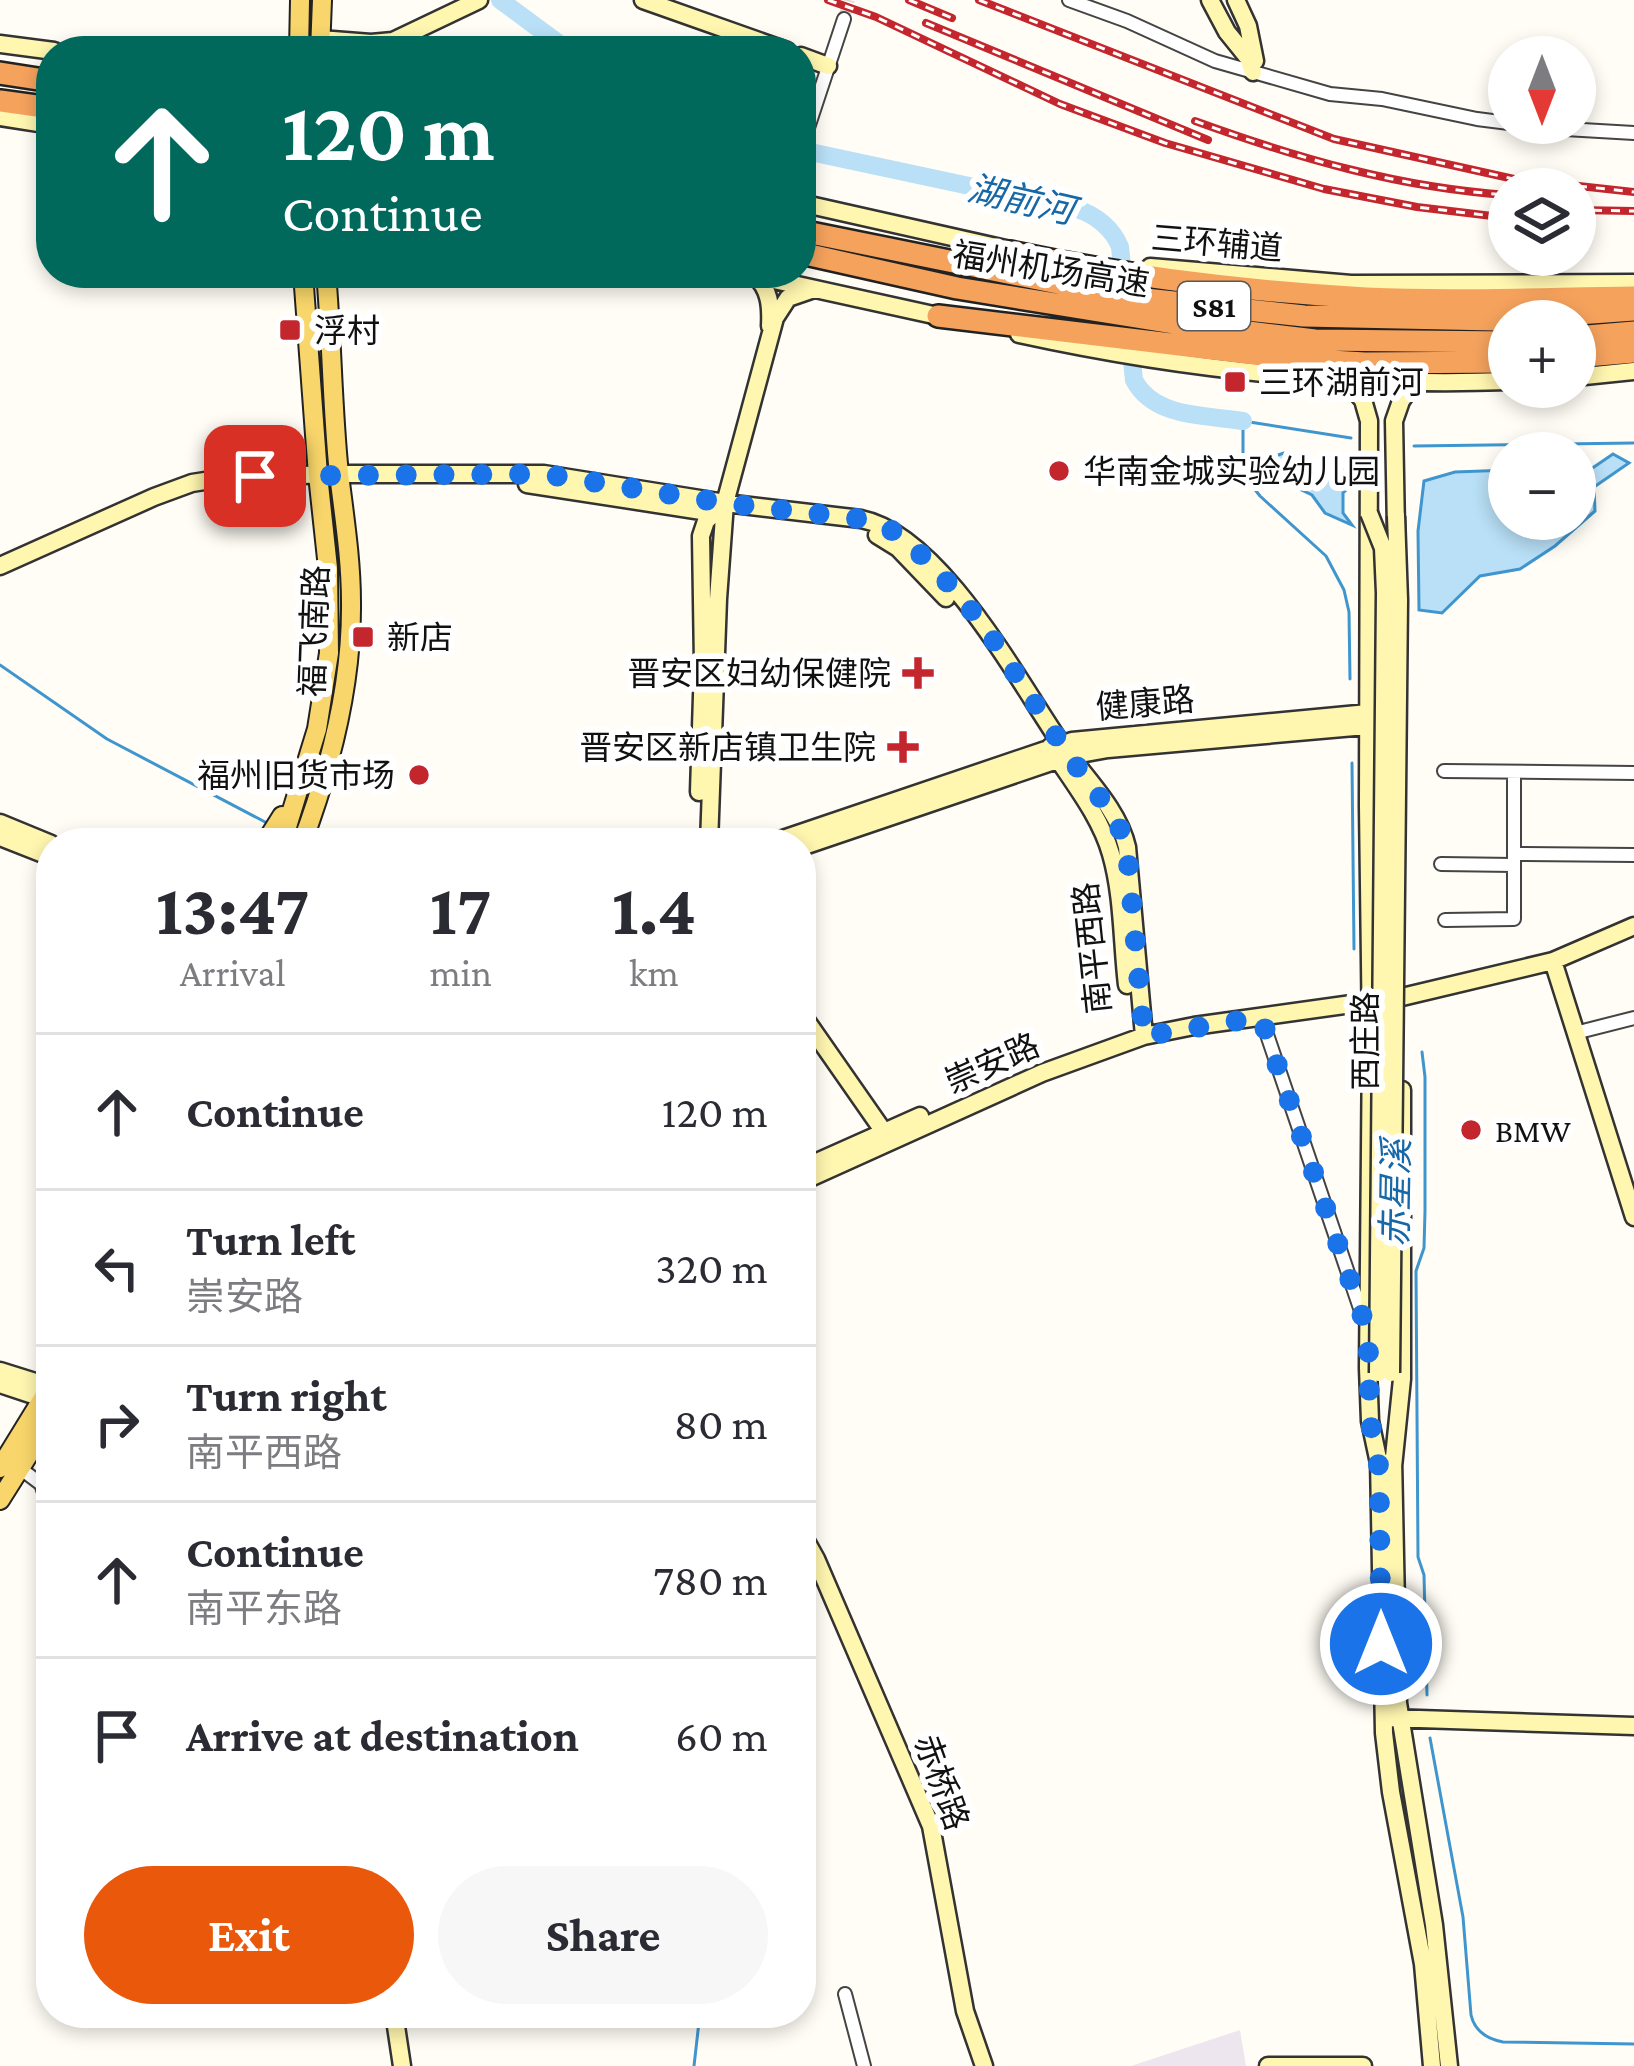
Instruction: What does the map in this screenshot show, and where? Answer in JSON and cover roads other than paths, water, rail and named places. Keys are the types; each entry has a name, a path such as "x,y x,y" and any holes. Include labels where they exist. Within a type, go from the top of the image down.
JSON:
{"highway":[{"path":"0,71 36,76"},
{"path":"0,101 36,106"},
{"name":"福州机场高速","path":"816,234 1127,297 1304,316 1496,320 1634,310"},
{"path":"1010,252 1202,285 1370,298 1634,297"},
{"name":"福州机场高速","path":"816,256 957,288 1197,326 1315,340 1488,342"},
{"path":"938,316 1152,349 1365,363 1488,362"},
{"path":"1596,335 1634,332"},
{"path":"1596,355 1634,352"}],"main road":[{"path":"299,36 300,0"},
{"path":"322,0 323,36"},
{"path":"293,36 299,26"},
{"name":"福飞南路","path":"300,828 298,811 329,653 328,568 304,288"},
{"name":"福飞南路","path":"290,828 333,748 349,658 350,584 328,288"},
{"path":"281,828 298,811"},
{"path":"0,1468 36,1413"},
{"path":"0,1500 36,1444"}],"street":[{"path":"403,36 479,0"},
{"path":"643,0 745,36"},
{"path":"1069,0 1196,54 1330,94 1382,99 1477,119 1634,133"},
{"path":"1210,0 1256,73"},
{"path":"1236,0 1248,26 1256,73"},
{"path":"816,103 844,19"},
{"path":"0,44 36,49"},
{"path":"816,62 828,66"},
{"path":"0,117 36,122"},
{"path":"816,207 1010,252"},
{"name":"三环辅道","path":"1137,271 1339,284 1634,283"},
{"path":"764,288 769,333"},
{"path":"810,288 938,316"},
{"path":"710,828 721,510 769,333 788,298 814,289"},
{"path":"1152,349 1262,373 1488,381"},
{"path":"1596,375 1634,371"},
{"path":"1342,377 1369,414 1368,1333 1370,1421 1386,1467"},
{"path":"1386,1467 1402,1379 1394,444 1397,409 1415,381"},
{"path":"0,566 182,486 230,477 319,480"},
{"path":"0,577 190,492 319,480"},
{"name":"南平西路","path":"319,480 538,484 721,510 861,519 899,534 985,627 1059,751 1123,831 1138,1034"},
{"path":"698,828 701,536 703,527 721,510"},
{"path":"1370,513 1383,548 1386,619 1385,1373"},
{"name":"西庄路","path":"1396,516 1399,618 1385,1373 1391,1792 1423,1964 1432,2066"},
{"name":"健康路","path":"816,829 1059,751 1398,717"},
{"name":"健康路","path":"816,841 1059,751"},
{"path":"1444,771 1634,773"},
{"path":"1444,920 1514,919 1514,772"},
{"path":"0,823 36,838"},
{"path":"0,837 36,851"},
{"path":"1442,864 1634,855"},
{"name":"崇安路","path":"816,1162 1061,1056 1138,1034 1402,994 1553,961 1634,926"},
{"path":"1553,961 1634,1217"},
{"name":"崇安路","path":"816,1176 1138,1034 1370,998"},
{"path":"1261,1017 1368,1333"},
{"path":"1576,1033 1634,1018"},
{"path":"816,1035 884,1132"},
{"path":"0,1371 36,1385"},
{"path":"0,1384 36,1389"},
{"path":"21,1469 36,1480"},
{"name":"赤桥路","path":"816,1561 931,1826 965,2011 984,2066"},
{"path":"1391,1718 1634,1726"},
{"name":"西庄路","path":"1391,1718 1434,1925 1450,2066"},
{"path":"845,1994 864,2066"},
{"path":"396,2028 402,2066"},
{"path":"1268,2066 1363,2066"}],"water":[{"path":"1284,453 1290,459 1356,473 1356,481 1343,493 1343,513 1352,525 1325,513 1312,495 1289,484 1272,457"},
{"path":"1613,454 1629,463 1596,486 1596,466"},
{"path":"1488,471 1488,540 1562,540 1520,569 1480,576 1442,613 1419,610 1418,531 1424,481 1455,472"}],"waterway":[{"name":"湖前河","path":"500,0 549,36"},
{"name":"湖前河","path":"816,153 1091,215 1120,247 1134,380 1154,402 1167,408 1243,421"},
{"name":"赤星溪","path":"1350,679 1344,590 1326,556 1249,482 1243,464 1243,421 1351,438"},
{"path":"1414,446 1634,443"},
{"path":"0,665 107,739 267,823"},
{"name":"赤星溪","path":"1352,763 1354,949"},
{"name":"赤星溪","path":"1422,1052 1424,1248 1416,1271 1418,1557 1424,1575 1427,1695"},
{"name":"赤星溪","path":"1430,1738 1463,1917 1475,2026 1503,2042 1634,2044"},
{"path":"694,2066 698,2028"}],"tunnel":[{"path":"844,19 849,0"}],"railway":[{"path":"828,0 876,17 1060,104 1165,143 1324,189 1488,215"},
{"path":"909,0 952,18"},
{"path":"979,0 1334,139 1514,179 1634,192"},
{"path":"926,23 1208,140"},
{"path":"1195,121 1349,169 1488,193"},
{"path":"1596,210 1634,211"}],"place":[{"name":"浮村","path":"290,330"},
{"name":"三环湖前河","path":"1235,382"},
{"name":"华南金城实验幼儿园","path":"1059,471"},
{"name":"新店","path":"363,637"},
{"name":"晋安区妇幼保健院","path":"918,673"},
{"name":"晋安区新店镇卫生院","path":"903,747"},
{"name":"福州旧货市场","path":"419,775"},
{"name":"BMW","path":"1471,1130"}]}
